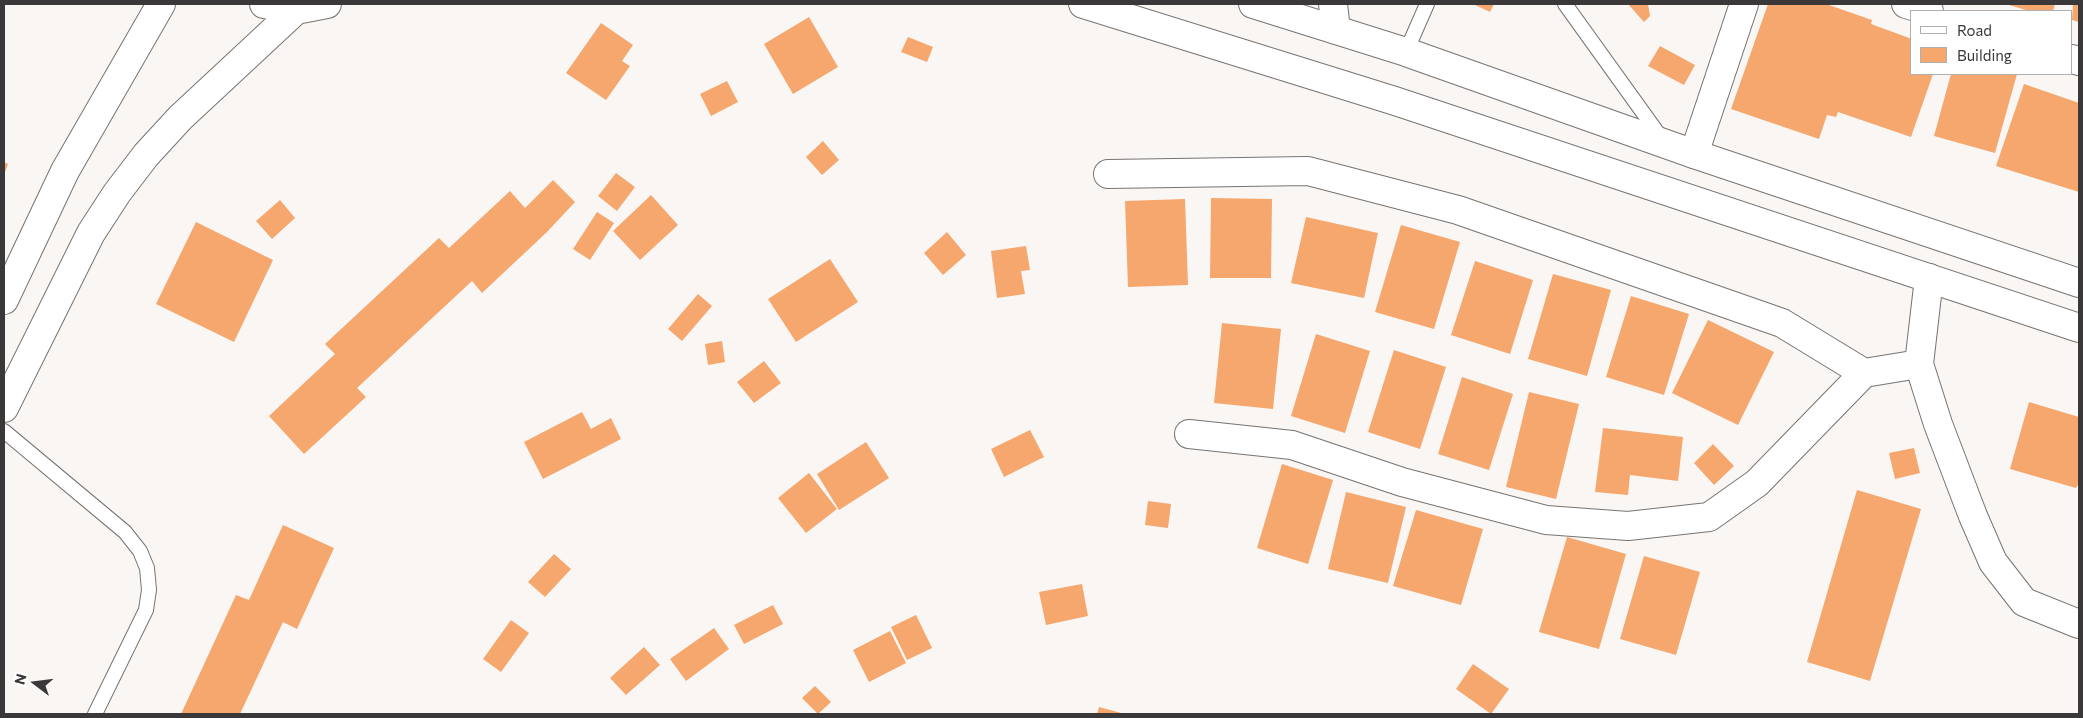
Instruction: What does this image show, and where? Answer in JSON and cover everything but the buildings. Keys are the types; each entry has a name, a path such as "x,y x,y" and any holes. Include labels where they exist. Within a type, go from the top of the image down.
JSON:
{"main road":[{"path":"4,300 65,171 161,4"},
{"path":"264,4 296,10 327,4"},
{"path":"1083,4 1395,101 2079,328"},
{"path":"1253,4 1406,52 1694,154 2079,283"},
{"path":"1333,4 1336,30"},
{"path":"1694,154 1744,4"},
{"path":"1906,4 1926,10"},
{"path":"4,408 91,233 117,193 146,155 180,118 296,10"},
{"path":"1108,174 1308,172 1458,210 1782,323 1864,373"},
{"path":"1929,278 1919,364 1938,424 1993,562 2024,602 2079,624"},
{"path":"1189,434 1292,445 1402,482 1546,520 1628,526 1708,517 1757,483 1864,373 1919,364"}],"lane":[{"path":"1406,52 1427,4"},
{"path":"1565,4 1664,142"},
{"path":"4,431 125,532 140,551 146,568 149,590 146,610 95,714"}]}
